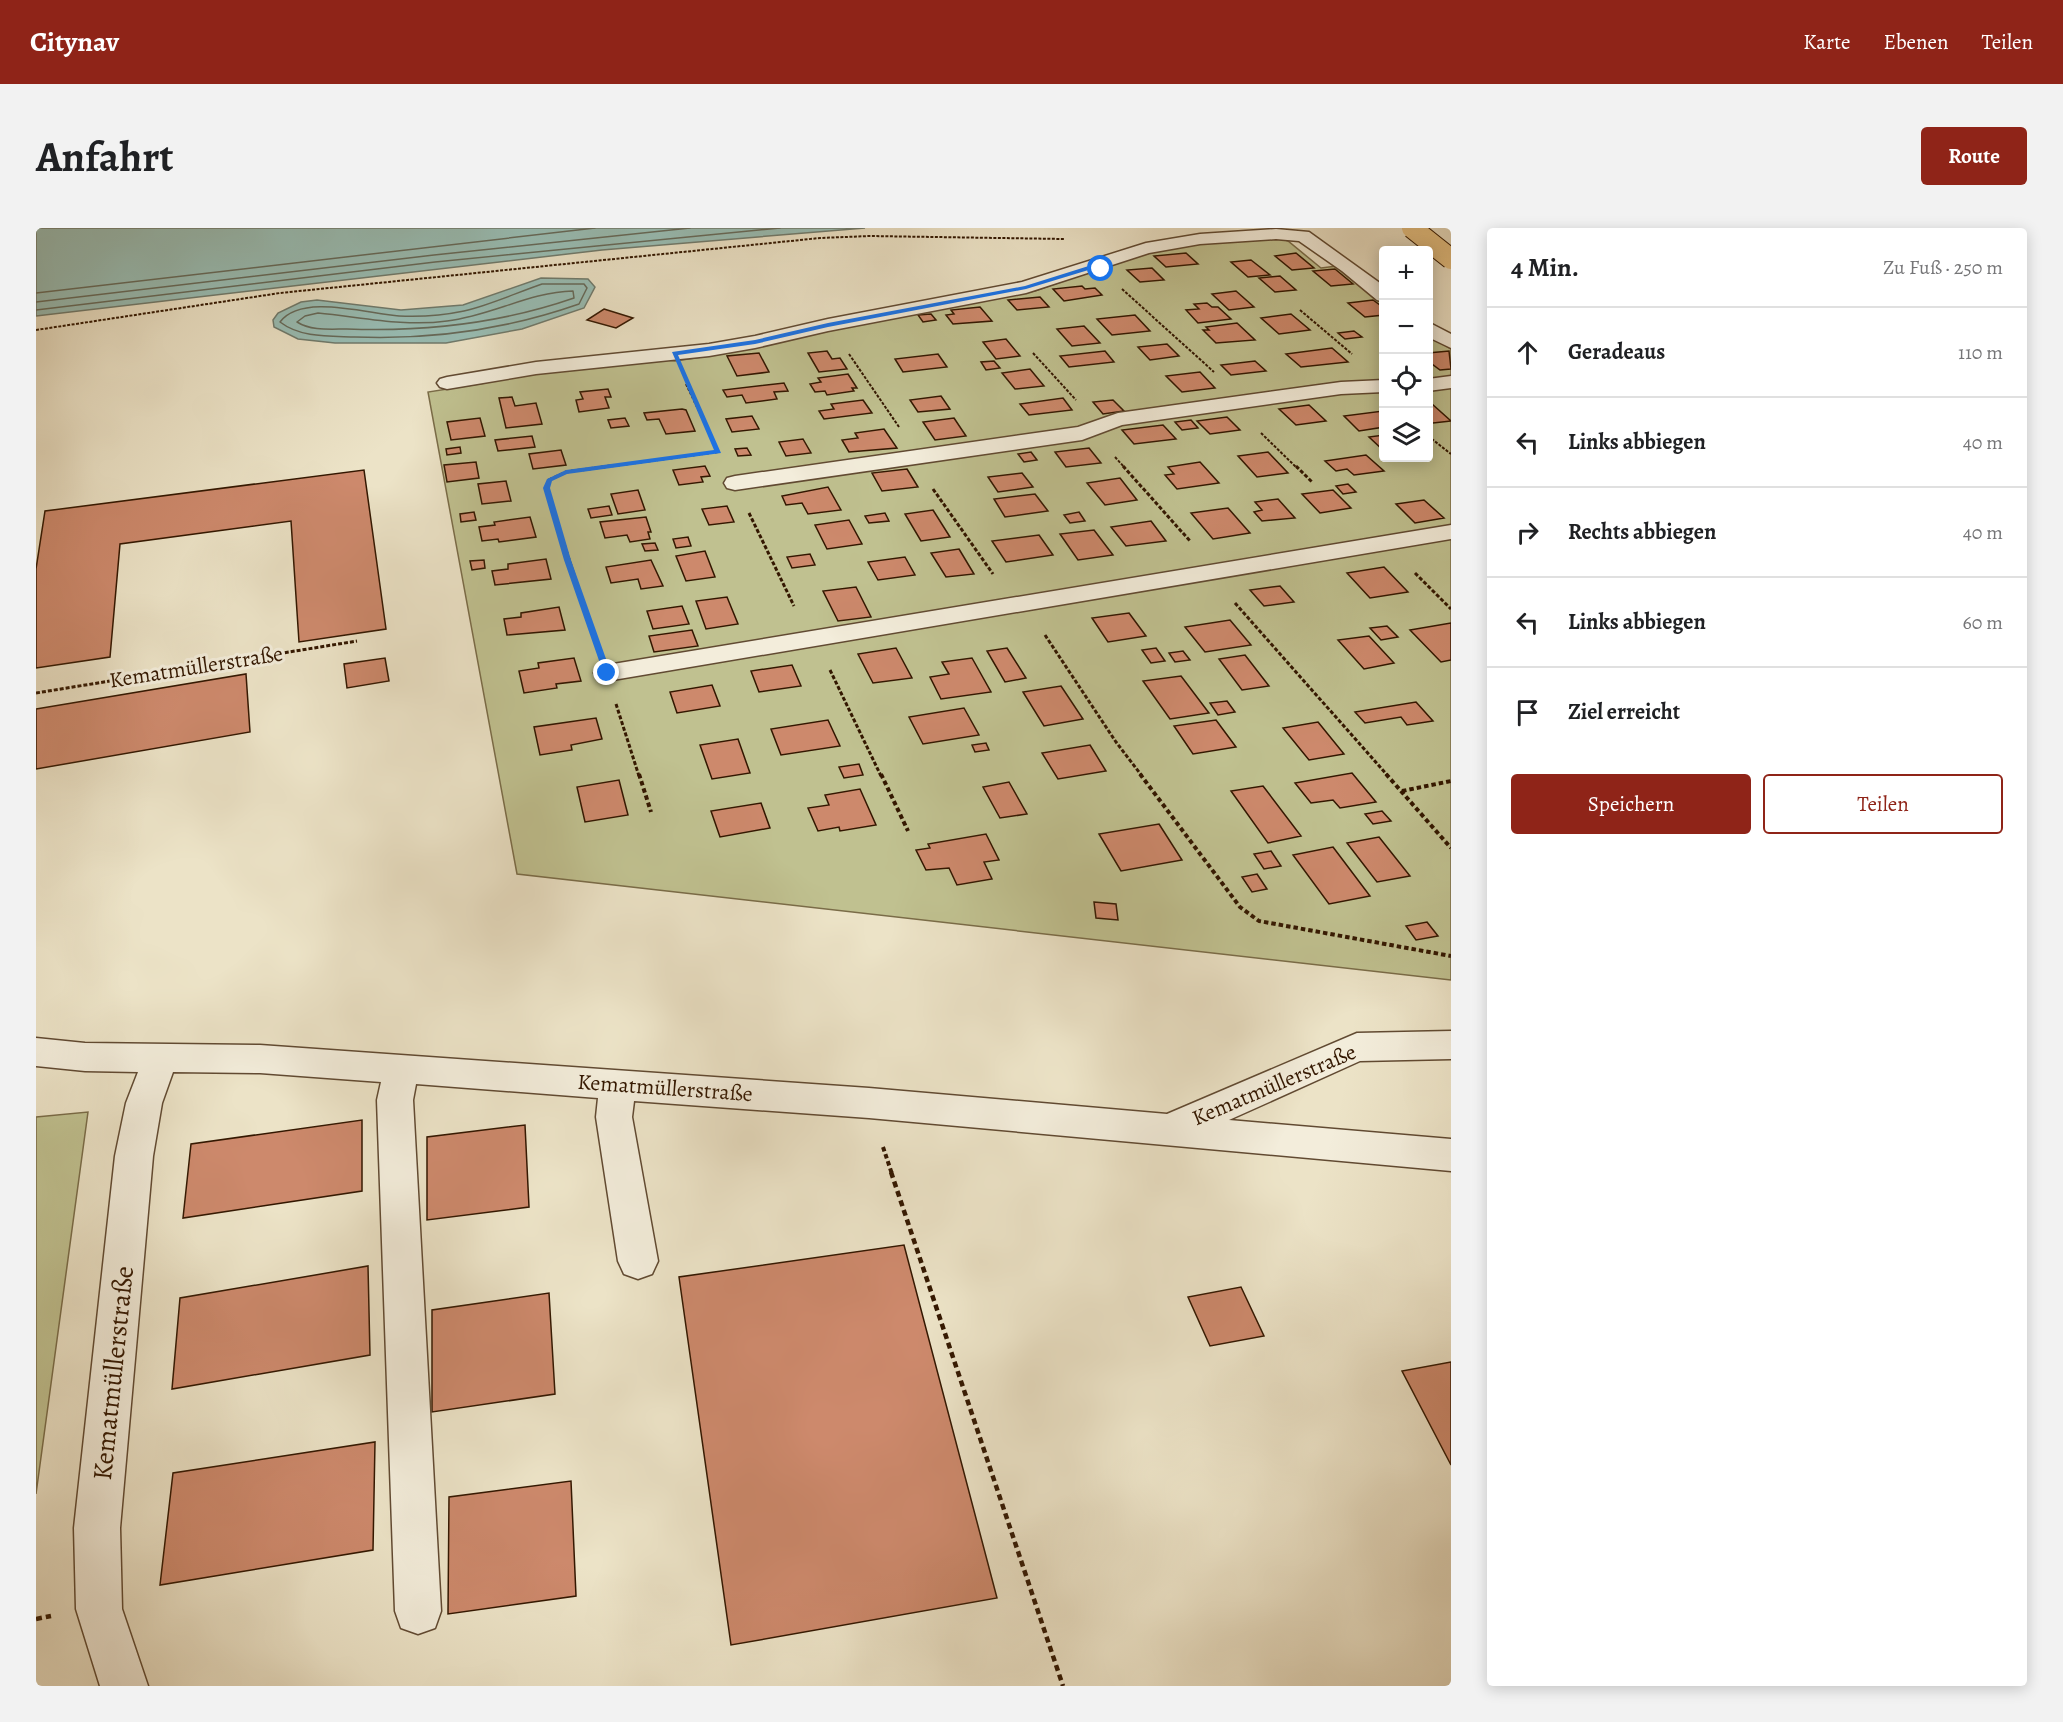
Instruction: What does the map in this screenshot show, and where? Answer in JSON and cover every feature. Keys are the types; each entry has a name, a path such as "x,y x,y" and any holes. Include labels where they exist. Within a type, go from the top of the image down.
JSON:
{"main road":[{"path":"1412,228 1451,259"}],"street":[{"path":"447,383 536,368 720,348 1026,287 1161,244 1242,235 1295,234 1310,240 1379,293"},
{"path":"1433,331 1451,342"},
{"path":"1433,384 1451,382"},
{"path":"735,483 1082,433 1118,419 1341,388 1379,386"},
{"path":"607,673 1451,532"},
{"name":"Kematmüllerstraße","path":"1169,1129 1357,1047 1451,1045"},
{"name":"Kematmüllerstraße","path":"36,1052 85,1058 260,1059 401,1069 869,1104 1451,1155"},
{"name":"Kematmüllerstraße","path":"124,1686 99,1609 97,1528 134,1156 144,1103 160,1060"},
{"path":"401,1069 395,1100 418,1611"},
{"path":"618,1085 614,1117 638,1261"}],"path":[{"path":"36,330 234,301 280,292 820,238 880,236 1072,239"},
{"path":"1095,266 1238,403 1313,483"},
{"path":"1300,310 1359,361"},
{"path":"828,325 916,458 1116,742 1240,907 1259,921 1284,927 1451,956"},
{"path":"1033,353 1088,414 1098,427 1104,444 1451,848"},
{"path":"674,354 718,452 801,620 814,638 908,831"},
{"path":"1433,440 1451,454"},
{"path":"651,813 546,488 549,480 566,472 718,452"},
{"path":"1387,544 1451,609"},
{"name":"Kematmüllerstraße","path":"36,693 357,641"},
{"path":"1402,791 1451,781"},
{"path":"869,1104 1063,1686"}],"green space":[{"path":"1277,237 1288,241 1321,268 1337,266 1379,301 1379,462 1433,462 1433,338 1451,349 1451,980 517,874 428,392 485,383 486,380 649,358 675,361 709,356 939,308 1035,291 1114,263 1179,245"},
{"path":"88,1112 36,1494 36,1117"}],"water":[{"path":"36,228 865,228 602,250 36,316"},
{"path":"541,278 588,279 595,287 584,308 522,329 446,343 335,343 298,339 274,327 273,320 278,313 301,302 317,300 401,310 463,305"}],"building":[{"path":"1186,253 1198,264 1166,267 1154,256"},
{"path":"1296,253 1314,268 1292,270 1275,256"},
{"path":"1251,260 1270,275 1248,277 1231,262"},
{"path":"1152,268 1164,280 1140,282 1127,270"},
{"path":"1335,269 1353,284 1331,286 1313,271"},
{"path":"1280,276 1296,290 1275,292 1259,278"},
{"path":"1082,286 1085,289 1095,288 1102,295 1064,301 1053,289"},
{"path":"1236,291 1254,307 1229,310 1212,294"},
{"path":"1040,297 1049,307 1017,310 1008,300"},
{"path":"1373,300 1379,304 1379,316 1365,317 1348,303"},
{"path":"1207,303 1212,307 1218,307 1231,319 1198,323 1186,310 1199,309 1194,304"},
{"path":"980,307 992,321 953,324 946,315 954,314 951,310"},
{"path":"604,309 633,318 616,328 587,320"},
{"path":"931,314 936,320 923,322 918,315"},
{"path":"1291,314 1310,330 1279,334 1261,318"},
{"path":"1135,315 1150,331 1112,335 1097,319"},
{"path":"1237,323 1255,340 1216,343 1203,330 1209,330 1206,327"},
{"path":"1084,326 1100,343 1072,346 1057,329"},
{"path":"1354,331 1362,337 1345,339 1338,333"},
{"path":"1006,339 1020,356 996,359 983,342"},
{"path":"1167,344 1179,356 1150,360 1138,347"},
{"path":"1332,348 1348,362 1301,367 1286,354"},
{"path":"827,351 832,359 840,358 847,369 819,372 808,353"},
{"path":"1105,351 1114,362 1069,367 1060,356"},
{"path":"1449,351 1451,369 1440,370 1433,365 1433,353"},
{"path":"759,353 769,372 737,376 727,356"},
{"path":"938,354 947,367 903,372 895,359"},
{"path":"994,361 1000,368 986,370 981,362"},
{"path":"1255,361 1266,371 1231,375 1221,365"},
{"path":"1030,369 1044,386 1015,389 1002,373"},
{"path":"1200,372 1215,388 1182,392 1166,376"},
{"path":"848,374 857,388 852,388 854,391 827,395 825,391 815,392 810,384 821,382 818,378"},
{"path":"784,383 788,391 774,392 777,399 746,403 742,395 727,397 723,390"},
{"path":"608,389 611,397 605,397 609,408 579,412 576,400 583,399 580,392"},
{"path":"941,396 950,409 918,412 910,400"},
{"path":"512,397 515,406 536,403 542,424 506,428 499,398"},
{"path":"1063,398 1072,410 1029,415 1020,404"},
{"path":"863,400 872,413 824,419 819,411 834,409 831,404"},
{"path":"1113,400 1124,411 1103,414 1093,402"},
{"path":"1309,405 1326,421 1296,425 1279,409"},
{"path":"1433,405 1451,421 1433,423"},
{"path":"686,410 695,431 666,434 659,419 647,420 644,413"},
{"path":"1379,412 1379,428 1359,431 1344,416"},
{"path":"752,416 759,429 732,432 726,419"},
{"path":"1227,417 1240,430 1210,434 1197,421"},
{"path":"480,418 485,436 451,440 447,422"},
{"path":"625,418 629,426 611,428 608,420"},
{"path":"954,418 966,436 935,440 923,422"},
{"path":"1191,420 1198,428 1182,430 1175,422"},
{"path":"1163,425 1176,439 1134,444 1122,430"},
{"path":"884,429 897,448 849,452 842,440 858,438 855,433"},
{"path":"532,436 535,447 498,451 495,440"},
{"path":"1379,436 1379,446 1369,437"},
{"path":"803,439 811,453 786,456 779,442"},
{"path":"460,447 461,453 447,455 446,449"},
{"path":"747,448 751,455 738,456 735,449"},
{"path":"1089,448 1101,463 1066,467 1055,452"},
{"path":"561,450 566,465 533,469 529,454"},
{"path":"1031,452 1037,460 1024,462 1018,454"},
{"path":"1268,452 1288,473 1257,477 1238,456"},
{"path":"1366,455 1384,471 1354,475 1347,469 1336,471 1325,461"},
{"path":"476,462 479,478 447,482 444,465"},
{"path":"1200,462 1219,483 1177,489 1165,475 1174,474 1168,467"},
{"path":"705,466 710,476 701,477 703,482 679,485 673,470"},
{"path":"907,469 918,487 882,491 872,473"},
{"path":"364,470 386,629 299,642 291,521 120,544 110,657 36,668 36,569 45,511"},
{"path":"1022,473 1033,487 998,492 988,477"},
{"path":"1120,478 1137,500 1105,505 1087,483"},
{"path":"506,481 511,501 482,504 478,484"},
{"path":"1348,484 1356,492 1343,494 1336,486"},
{"path":"828,487 841,510 808,514 802,503 786,505 782,496"},
{"path":"638,490 645,510 618,514 611,494"},
{"path":"1333,490 1351,508 1320,513 1302,494"},
{"path":"1035,494 1048,511 1005,517 994,499"},
{"path":"1278,499 1295,518 1262,521 1254,512 1262,510 1255,502"},
{"path":"1424,500 1444,518 1415,523 1396,504"},
{"path":"609,506 612,515 591,518 588,509"},
{"path":"727,506 734,522 709,525 702,509"},
{"path":"1228,508 1250,533 1213,539 1191,513"},
{"path":"933,510 950,537 921,541 905,514"},
{"path":"474,512 476,520 461,522 460,514"},
{"path":"1079,512 1085,521 1070,523 1064,515"},
{"path":"885,513 889,521 869,523 865,516"},
{"path":"530,517 536,537 499,542 498,539 482,541 479,527 495,525 494,522"},
{"path":"646,517 651,532 648,532 650,539 630,542 627,535 605,538 600,522"},
{"path":"849,520 862,544 827,549 815,525"},
{"path":"1151,521 1166,541 1126,546 1111,527"},
{"path":"1094,530 1113,555 1078,560 1060,534"},
{"path":"1039,535 1053,555 1006,562 992,541"},
{"path":"688,537 691,546 676,548 673,539"},
{"path":"655,543 658,550 645,551 642,544"},
{"path":"959,549 974,574 946,577 931,553"},
{"path":"705,551 715,577 686,581 676,556"},
{"path":"810,554 815,565 792,568 787,557"},
{"path":"905,557 915,575 878,580 868,562"},
{"path":"546,559 551,579 495,585 492,571 508,569 508,564"},
{"path":"484,560 485,568 472,570 470,561"},
{"path":"651,560 663,586 641,589 638,579 611,583 606,567"},
{"path":"1384,567 1408,592 1370,598 1347,573"},
{"path":"1280,586 1294,602 1264,606 1250,590"},
{"path":"856,587 871,617 838,621 823,591"},
{"path":"727,597 738,624 706,629 696,601"},
{"path":"682,606 689,624 653,629 647,611"},
{"path":"559,607 565,630 507,635 504,619 521,617 521,613"},
{"path":"1129,613 1146,636 1108,642 1092,618"},
{"path":"1230,620 1251,645 1205,652 1185,627"},
{"path":"1451,623 1451,660 1441,662 1410,630"},
{"path":"1387,626 1398,637 1381,640 1370,628"},
{"path":"692,630 698,646 654,652 649,636"},
{"path":"1369,636 1394,663 1364,669 1338,640"},
{"path":"896,648 912,678 873,683 858,654"},
{"path":"1007,648 1026,678 1005,682 987,651"},
{"path":"1156,648 1165,661 1151,663 1142,650"},
{"path":"1183,651 1190,660 1175,662 1169,653"},
{"path":"1245,655 1269,686 1242,690 1219,659"},
{"path":"385,658 389,681 347,688 344,664"},
{"path":"574,658 581,681 556,684 557,688 524,693 519,671 539,668 538,663"},
{"path":"972,658 991,692 941,699 930,677 949,674 942,662"},
{"path":"792,665 801,686 759,692 751,671"},
{"path":"246,674 250,732 36,769 36,709"},
{"path":"1181,676 1209,713 1170,719 1143,681"},
{"path":"712,685 720,706 677,713 670,692"},
{"path":"1061,686 1083,719 1044,726 1023,692"},
{"path":"1227,701 1235,712 1218,715 1210,703"},
{"path":"1416,702 1433,721 1407,725 1401,717 1365,723 1355,712"},
{"path":"964,708 979,735 923,744 909,717"},
{"path":"596,718 602,739 571,745 572,750 540,755 534,727"},
{"path":"828,720 840,746 781,755 771,729"},
{"path":"1216,720 1236,747 1193,754 1174,726"},
{"path":"1318,722 1344,754 1309,760 1283,728"},
{"path":"738,739 750,773 712,779 700,745"},
{"path":"986,743 989,750 975,752 972,745"},
{"path":"1090,745 1106,771 1058,779 1042,753"},
{"path":"859,764 863,775 844,778 839,767"},
{"path":"1352,773 1376,802 1340,808 1333,800 1311,803 1295,783"},
{"path":"619,780 628,815 585,822 577,787"},
{"path":"1009,782 1027,814 1000,818 983,787"},
{"path":"1263,786 1301,836 1268,843 1231,791"},
{"path":"860,789 876,825 840,831 839,827 818,831 808,808 829,805 825,795"},
{"path":"761,803 770,828 720,837 711,811"},
{"path":"1382,811 1391,821 1373,824 1365,814"},
{"path":"1159,824 1182,860 1121,871 1099,834"},
{"path":"986,834 999,860 984,862 992,879 957,885 949,868 926,870 916,850 930,848 928,844"},
{"path":"1379,837 1410,876 1377,882 1347,843"},
{"path":"1333,847 1370,896 1329,904 1293,855"},
{"path":"1271,851 1281,866 1264,869 1254,854"},
{"path":"1257,874 1267,889 1252,892 1242,877"},
{"path":"1094,902 1116,904 1118,920 1096,918"},
{"path":"1427,922 1438,936 1416,940 1406,926"},
{"path":"362,1120 362,1191 183,1218 191,1144"},
{"path":"525,1125 529,1207 427,1220 427,1137"},
{"path":"904,1245 997,1598 731,1645 679,1277"},
{"path":"368,1266 370,1355 172,1389 180,1298"},
{"path":"1241,1287 1264,1336 1210,1346 1188,1297"},
{"path":"549,1293 555,1394 432,1412 432,1310"},
{"path":"1451,1362 1451,1465 1402,1371"},
{"path":"375,1442 373,1550 160,1585 173,1473"},
{"path":"571,1481 576,1596 448,1614 449,1497"}],"route":[{"path":"607,673 546,488 549,480 566,472 718,452 675,361 674,354 755,342 828,325 1026,287 1095,266 1101,269"}]}
